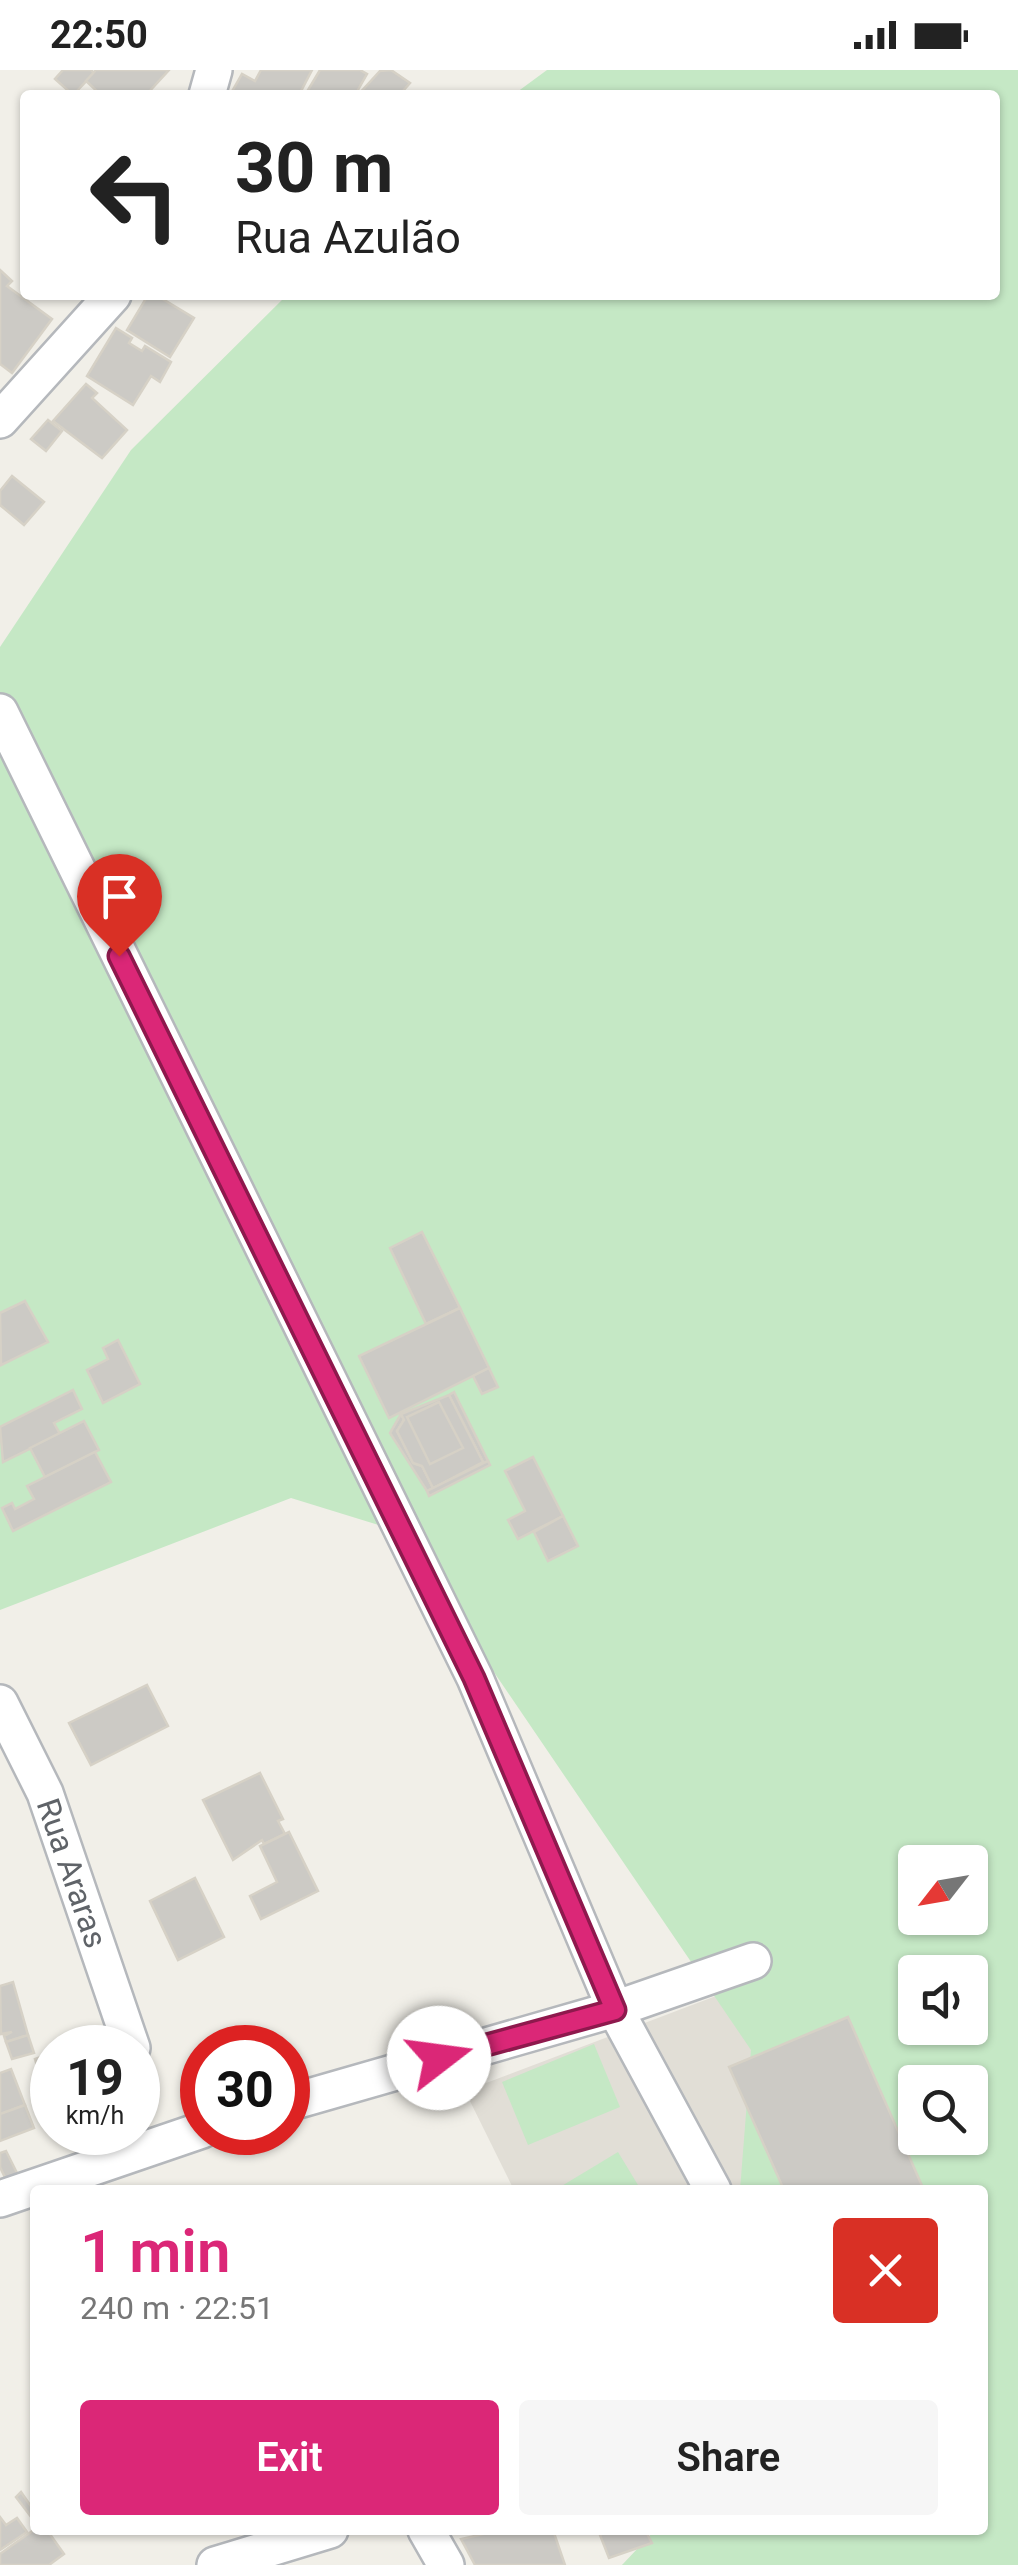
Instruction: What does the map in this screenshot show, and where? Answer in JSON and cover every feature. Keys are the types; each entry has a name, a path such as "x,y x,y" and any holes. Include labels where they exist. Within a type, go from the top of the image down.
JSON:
{"street":[{"path":"0,420 108,300"},
{"path":"0,712 474,1678 615,2010 710,2185"},
{"name":"Rua Araras","path":"0,1703 45,1793 124,2025"},
{"path":"310,2097 615,2010 753,1961"},
{"path":"32,2185 99,2155"},
{"path":"0,2199 30,2186"},
{"path":"215,2565 314,2535"},
{"path":"429,2535 446,2565"}],"shaded area":[{"path":"835,1951 898,2098 898,2155 926,2155 946,2185 512,2185 465,2091"}],"green space":[{"path":"547,70 1018,70 1018,2565 622,2565 650,2535 988,2535 988,2185 740,2185 751,2050 398,1531 291,1498 0,1610 0,647 131,450 282,300 1000,300 1000,90 520,90"},
{"path":"594,2044 620,2107 528,2145 502,2082"},
{"path":"618,2152 638,2185 563,2185"}],"building":[{"path":"63,70 94,73 78,90 67,90 55,79"},
{"path":"96,70 169,70 151,90 96,90 86,81"},
{"path":"261,70 312,70 302,90 233,90 242,74 255,81"},
{"path":"320,70 360,70 367,74 358,90 308,90"},
{"path":"391,70 410,83 404,90 363,90 380,71"},
{"path":"0,270 12,281 7,286 20,296 20,300 26,300 52,319 12,373 0,364"},
{"path":"145,300 164,300 194,318 170,357 127,330"},
{"path":"116,328 132,338 129,343 142,351 145,346 171,362 160,382 151,376 133,405 87,376"},
{"path":"86,384 97,393 92,398 127,430 102,458 53,421"},
{"path":"48,420 62,431 46,451 31,439"},
{"path":"12,476 44,502 24,525 0,505 0,491"},
{"path":"422,1232 460,1308 426,1324 390,1248"},
{"path":"25,1301 48,1342 1,1365 0,1313"},
{"path":"460,1308 489,1368 389,1418 359,1356"},
{"path":"118,1340 140,1384 103,1403 87,1370 108,1359 103,1348"},
{"path":"489,1368 498,1387 482,1394 473,1376"},
{"path":"73,1390 82,1409 54,1423 60,1434 3,1462 0,1427"},
{"path":"454,1392 488,1461 427,1491 390,1433 401,1414 404,1420 397,1431 413,1463 422,1466 433,1488 483,1462 449,1395"},
{"path":"449,1395 483,1462 433,1488 422,1466 413,1463 397,1431 404,1420 401,1414"},
{"path":"439,1402 463,1448 430,1464 407,1417"},
{"path":"84,1421 99,1450 45,1477 30,1448"},
{"path":"95,1452 111,1482 13,1531 2,1508 12,1503 15,1509 34,1499 27,1486"},
{"path":"533,1457 563,1516 518,1539 508,1520 525,1511 505,1471"},
{"path":"488,1461 490,1465 429,1496 427,1491"},
{"path":"563,1516 578,1546 548,1561 534,1532"},
{"path":"147,1685 168,1726 91,1765 69,1723"},
{"path":"260,1773 283,1819 278,1821 285,1834 264,1844 262,1840 233,1860 203,1800"},
{"path":"289,1832 318,1891 261,1919 250,1896 277,1882 260,1846"},
{"path":"195,1878 224,1937 178,1960 150,1901"},
{"path":"13,1982 28,2035 6,2042 4,2036 12,2032 1,2034 0,1986"},
{"path":"848,2017 898,2131 898,2155 909,2155 922,2185 782,2185 729,2067"},
{"path":"28,2035 30,2054 12,2059 6,2042"},
{"path":"11,2069 25,2105 0,2114 0,2073"},
{"path":"25,2105 30,2130 0,2141 0,2114"},
{"path":"6,2151 21,2181 9,2186 0,2167 0,2153"},
{"path":"21,2492 30,2505 30,2515 16,2497"},
{"path":"0,2517 6,2525 17,2518 27,2532 0,2550"},
{"path":"30,2533 51,2535 64,2554 49,2565 0,2565 0,2554"},
{"path":"479,2535 555,2535 565,2565 475,2565 461,2539"},
{"path":"600,2535 648,2535 652,2543 609,2558"}],"route":[{"path":"119,956 474,1678 615,2010 439,2058"}]}
